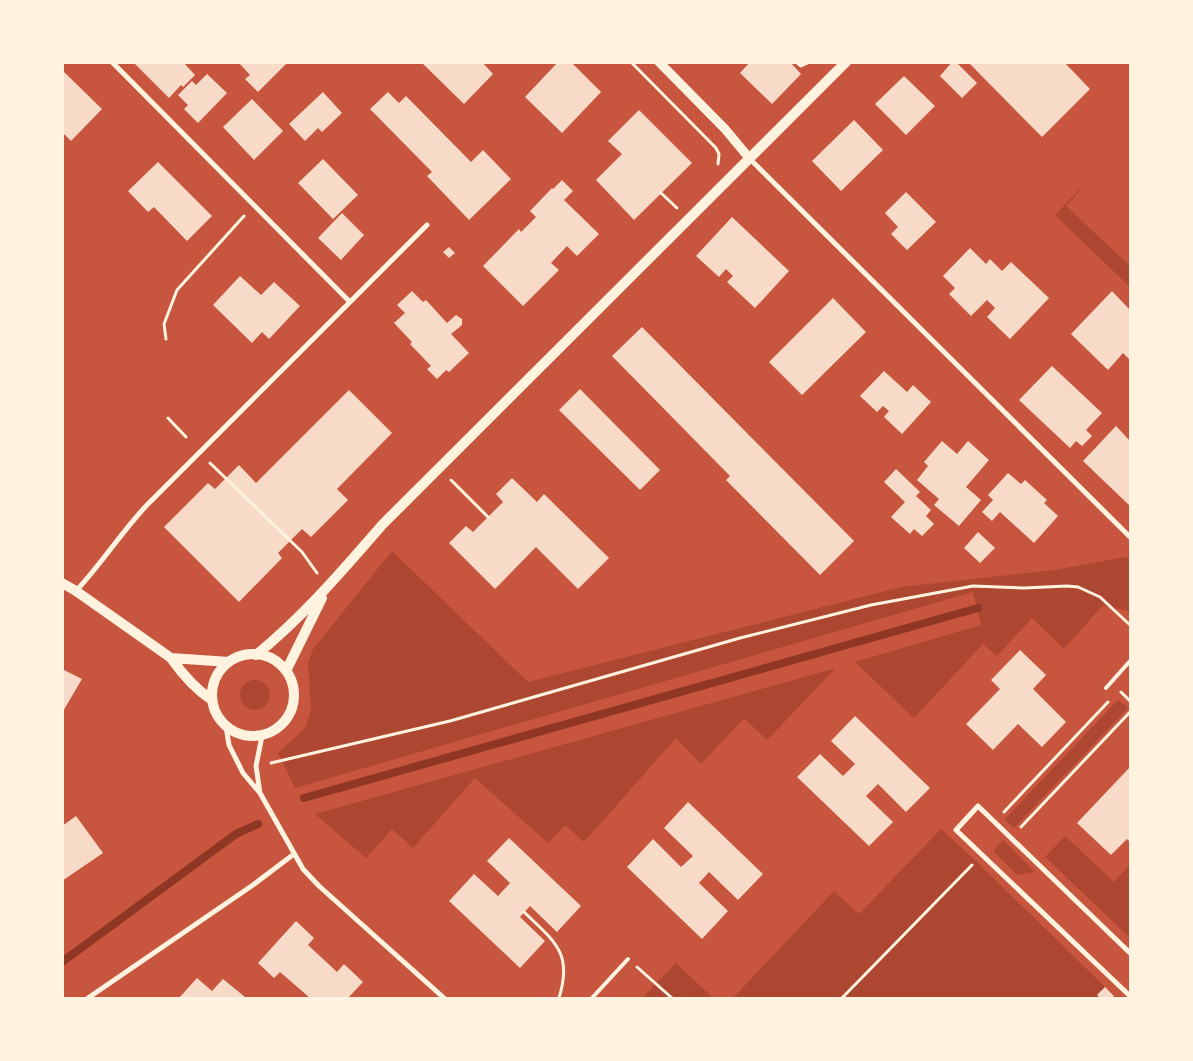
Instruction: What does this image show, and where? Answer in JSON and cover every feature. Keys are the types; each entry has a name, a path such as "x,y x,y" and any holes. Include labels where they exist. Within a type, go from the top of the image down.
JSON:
{"main road":[{"path":"256,654 288,628 326,590 383,524 843,65"},
{"path":"62,584 76,590 171,658 182,674 199,692 212,700"},
{"path":"286,671 326,590"},
{"path":"256,654 268,657 286,671 292,684 294,697 291,710 284,722 262,736 249,736 237,733 226,726 212,700 212,689 221,669 242,656 256,654"},
{"path":"171,658 230,662"}],"street":[{"path":"112,62 350,302"},
{"path":"659,62 725,129 750,159 1130,537"},
{"path":"76,590 87,579 126,527 146,506 427,225"},
{"path":"226,726 229,745 243,773 260,793 303,869 319,886 444,998"},
{"path":"260,793 256,766 262,736"},
{"path":"1130,953 978,806 956,830 1130,996"},
{"path":"88,998 244,891 294,854"}],"lane":[{"path":"1106,688 1130,661"},
{"path":"592,998 628,959"}],"path":[{"path":"631,62 716,148 719,160 715,172"},
{"path":"796,62 801,66 810,62"},
{"path":"661,193 675,207"},
{"path":"166,340 164,324 177,290 254,205"},
{"path":"168,418 186,437"},
{"path":"208,460 225,479 302,552 313,570"},
{"path":"439,468 488,517"},
{"path":"256,766 286,761 450,722 758,633 871,605 973,586 1024,588 1078,587 1100,597 1130,625"},
{"path":"1119,690 1130,701"},
{"path":"995,822 1112,697"},
{"path":"1011,838 1130,712"},
{"path":"842,998 976,861"},
{"path":"524,912 552,939 562,956 564,981 559,998"},
{"path":"628,959 672,998"}],"shaded area":[{"path":"1079,190 1066,206 1130,266 1130,287 1055,215"},
{"path":"392,551 528,682 901,587 1054,570 1126,557 1130,561 1130,610 1102,606 1064,649 1032,618 997,656 983,644 914,718 855,662 981,625 973,592 295,788 278,753 305,728 311,710 308,663 313,649"},
{"path":"836,668 767,740 744,718 701,764 676,738 584,842 565,825 548,843 475,778 413,848 392,829 366,858 315,814"},
{"path":"255,680 266,684 270,695 266,706 255,710 244,706 240,695 244,684"},
{"path":"1118,700 1128,708 1014,828 1005,819"},
{"path":"941,829 1105,987 1098,995 1100,998 733,998 834,891 859,914"},
{"path":"1065,836 1114,882 1130,865 1130,938 1045,857"},
{"path":"1003,840 1035,872 1017,875 993,851"},
{"path":"676,963 713,998 642,998"}],"building":[{"path":"133,62 183,62 195,75 183,87 181,85 169,98"},
{"path":"238,62 288,62 258,92 245,79 250,75"},
{"path":"421,62 482,62 493,74 464,104"},
{"path":"558,62 571,62 601,92 562,133 525,97"},
{"path":"750,62 790,62 801,74 772,104 740,73"},
{"path":"952,62 956,62 977,83 962,98 940,76"},
{"path":"968,62 1064,62 1090,89 1042,137"},
{"path":"62,70 102,109 71,141 62,132"},
{"path":"207,74 227,93 198,123 184,109 188,105 178,95 192,81 196,85"},
{"path":"904,76 935,106 906,135 875,104"},
{"path":"323,92 342,113 322,132 318,128 305,141 289,124"},
{"path":"388,92 399,103 406,96 471,162 483,150 511,179 469,220 427,176 432,172 370,109"},
{"path":"252,99 283,131 254,160 223,127"},
{"path":"639,110 692,163 634,220 596,180 622,154 608,141"},
{"path":"854,120 883,150 841,191 812,161"},
{"path":"323,159 358,195 333,219 298,183"},
{"path":"158,162 212,216 187,241 154,207 148,212 128,191"},
{"path":"562,180 573,191 564,200 599,234 577,256 567,246 551,263 559,270 523,306 483,266 519,229 521,232 536,217 530,211"},
{"path":"906,192 936,222 907,250 891,234 898,227 885,213"},
{"path":"342,213 364,235 341,260 318,238"},
{"path":"732,217 789,271 755,308 727,282 733,276 726,269 719,277 696,256"},
{"path":"449,247 455,253 449,258 443,252"},
{"path":"970,248 986,264 990,259 1002,271 1011,262 1049,298 1010,339 987,317 995,308 987,300 971,316 949,294 955,288 943,276"},
{"path":"240,276 261,295 274,282 300,306 269,339 262,332 252,343 213,305"},
{"path":"412,291 423,302 426,300 447,323 456,315 462,319 462,325 451,334 469,353 449,372 446,370 437,379 427,369 431,366 410,344 412,342 394,323 405,313 397,305"},
{"path":"1112,291 1130,310 1130,360 1123,353 1108,370 1071,334"},
{"path":"833,298 866,332 802,395 769,362"},
{"path":"642,327 854,541 820,575 726,480 730,476 612,356"},
{"path":"1052,366 1102,413 1086,430 1092,436 1082,446 1076,441 1070,448 1019,400"},
{"path":"884,371 907,392 913,385 931,402 902,434 884,417 889,411 883,406 877,412 860,396"},
{"path":"580,389 660,470 640,490 559,410"},
{"path":"349,390 392,433 337,489 348,500 311,537 302,529 278,553 282,558 239,602 164,527 208,483 215,489 239,465 256,483"},
{"path":"1116,426 1130,441 1130,506 1083,461"},
{"path":"942,441 957,454 968,441 989,460 966,487 981,500 959,526 934,505 939,499 917,480 928,466 924,462"},
{"path":"896,469 920,492 916,496 931,510 926,516 934,524 922,536 914,529 910,534 891,517 905,502 884,482"},
{"path":"1008,473 1021,484 1025,480 1047,500 1044,503 1058,516 1034,543 1000,512 992,521 982,512 993,500 988,495"},
{"path":"512,478 537,502 544,494 609,558 578,589 536,547 495,589 449,543 466,526 473,532 503,502 496,494"},
{"path":"978,532 995,548 980,563 964,548"},
{"path":"1020,650 1046,675 1033,689 1066,722 1042,747 1018,724 993,750 966,724 1000,689 991,680"},
{"path":"62,669 82,679 62,713"},
{"path":"855,716 930,788 906,812 878,784 866,796 893,822 869,846 797,777 820,754 843,776 855,764 831,741"},
{"path":"1130,767 1130,840 1127,839 1111,855 1077,823"},
{"path":"688,802 763,874 738,900 709,872 699,883 728,911 702,939 627,867 653,839 681,867 693,856 664,828"},
{"path":"76,816 103,853 62,881 62,826"},
{"path":"509,838 581,906 557,932 530,906 520,917 545,941 520,968 449,901 474,874 498,896 510,883 487,861"},
{"path":"296,921 314,938 308,945 337,972 344,964 363,982 348,998 310,998 280,972 274,978 258,963"},
{"path":"197,978 212,991 223,979 245,997 179,998"},
{"path":"1105,987 1114,996 1112,998 1100,998 1097,995"}],"waterway":[{"path":"304,798 978,608"},
{"path":"62,962 236,834 258,824"}]}
